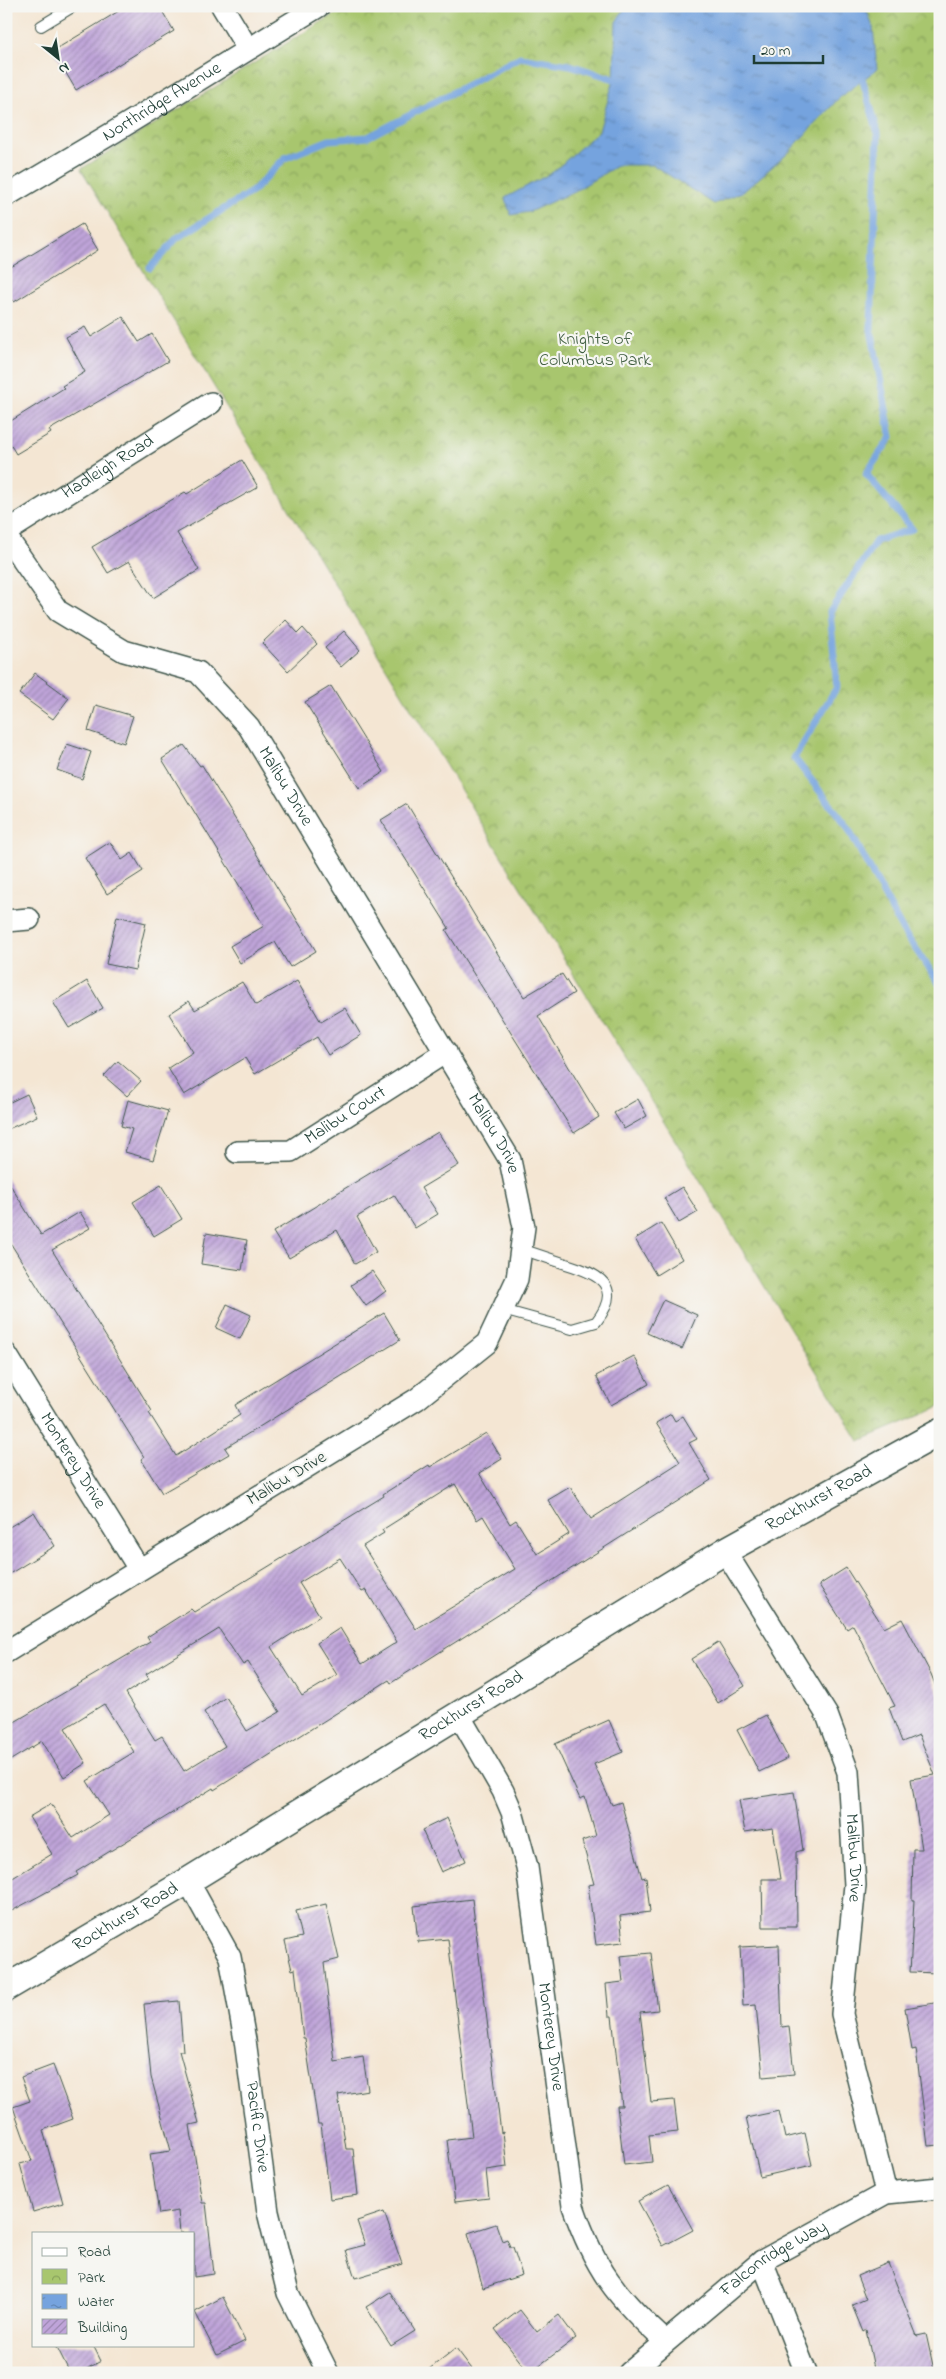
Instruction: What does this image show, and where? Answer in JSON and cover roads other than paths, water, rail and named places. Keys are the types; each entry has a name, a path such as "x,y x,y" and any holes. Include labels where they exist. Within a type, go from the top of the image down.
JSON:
{"street":[{"path":"222,6 248,49"},
{"name":"Northridge Avenue","path":"6,196 319,6"},
{"name":"Hadleigh Road","path":"6,532 211,403"},
{"name":"Malibu Drive","path":"6,536 58,610 124,651 198,672 249,727 510,1160 524,1227 517,1279 487,1343 417,1399 6,1652"},
{"path":"6,921 29,919"},
{"name":"Malibu Court","path":"237,1152 291,1151 446,1052"},
{"name":"Monterey Drive","path":"6,1354 139,1569"},
{"name":"Rockhurst Road","path":"6,1988 188,1881 725,1551 940,1432"},
{"name":"Malibu Drive","path":"725,1551 827,1715 848,1772 855,1885 842,2014 886,2193"},
{"name":"Monterey Drive","path":"459,1715 503,1790 512,1812 527,1867 573,2206 582,2233 602,2274 635,2314 665,2341"},
{"name":"Pacific Drive","path":"188,1881 230,1958 245,2040 268,2212 288,2293 328,2373"},
{"name":"Falconridge Way","path":"629,2373 762,2261 886,2193 940,2188"},
{"path":"762,2261 806,2373"}],"lane":[{"path":"41,26 74,6"},
{"path":"503,1310 572,1329 596,1322 608,1303 607,1290 602,1279 592,1272 521,1249"}],"water":[{"path":"626,6 865,6 873,27 877,69 839,98 786,155 744,191 714,204 653,165 618,165 575,191 529,212 511,215 505,198 553,172 599,131 614,79 616,22"}],"waterway":[{"path":"150,268 177,238 253,191 285,158 329,140 368,137 520,57 570,65 614,79"},
{"path":"860,71 878,133 871,329 891,437 866,474 912,529 876,541 830,612 837,687 794,758 847,826 903,931 940,984"}],"park label":[{"name":"Knights of Columbus Park","path":"595,350"}]}
